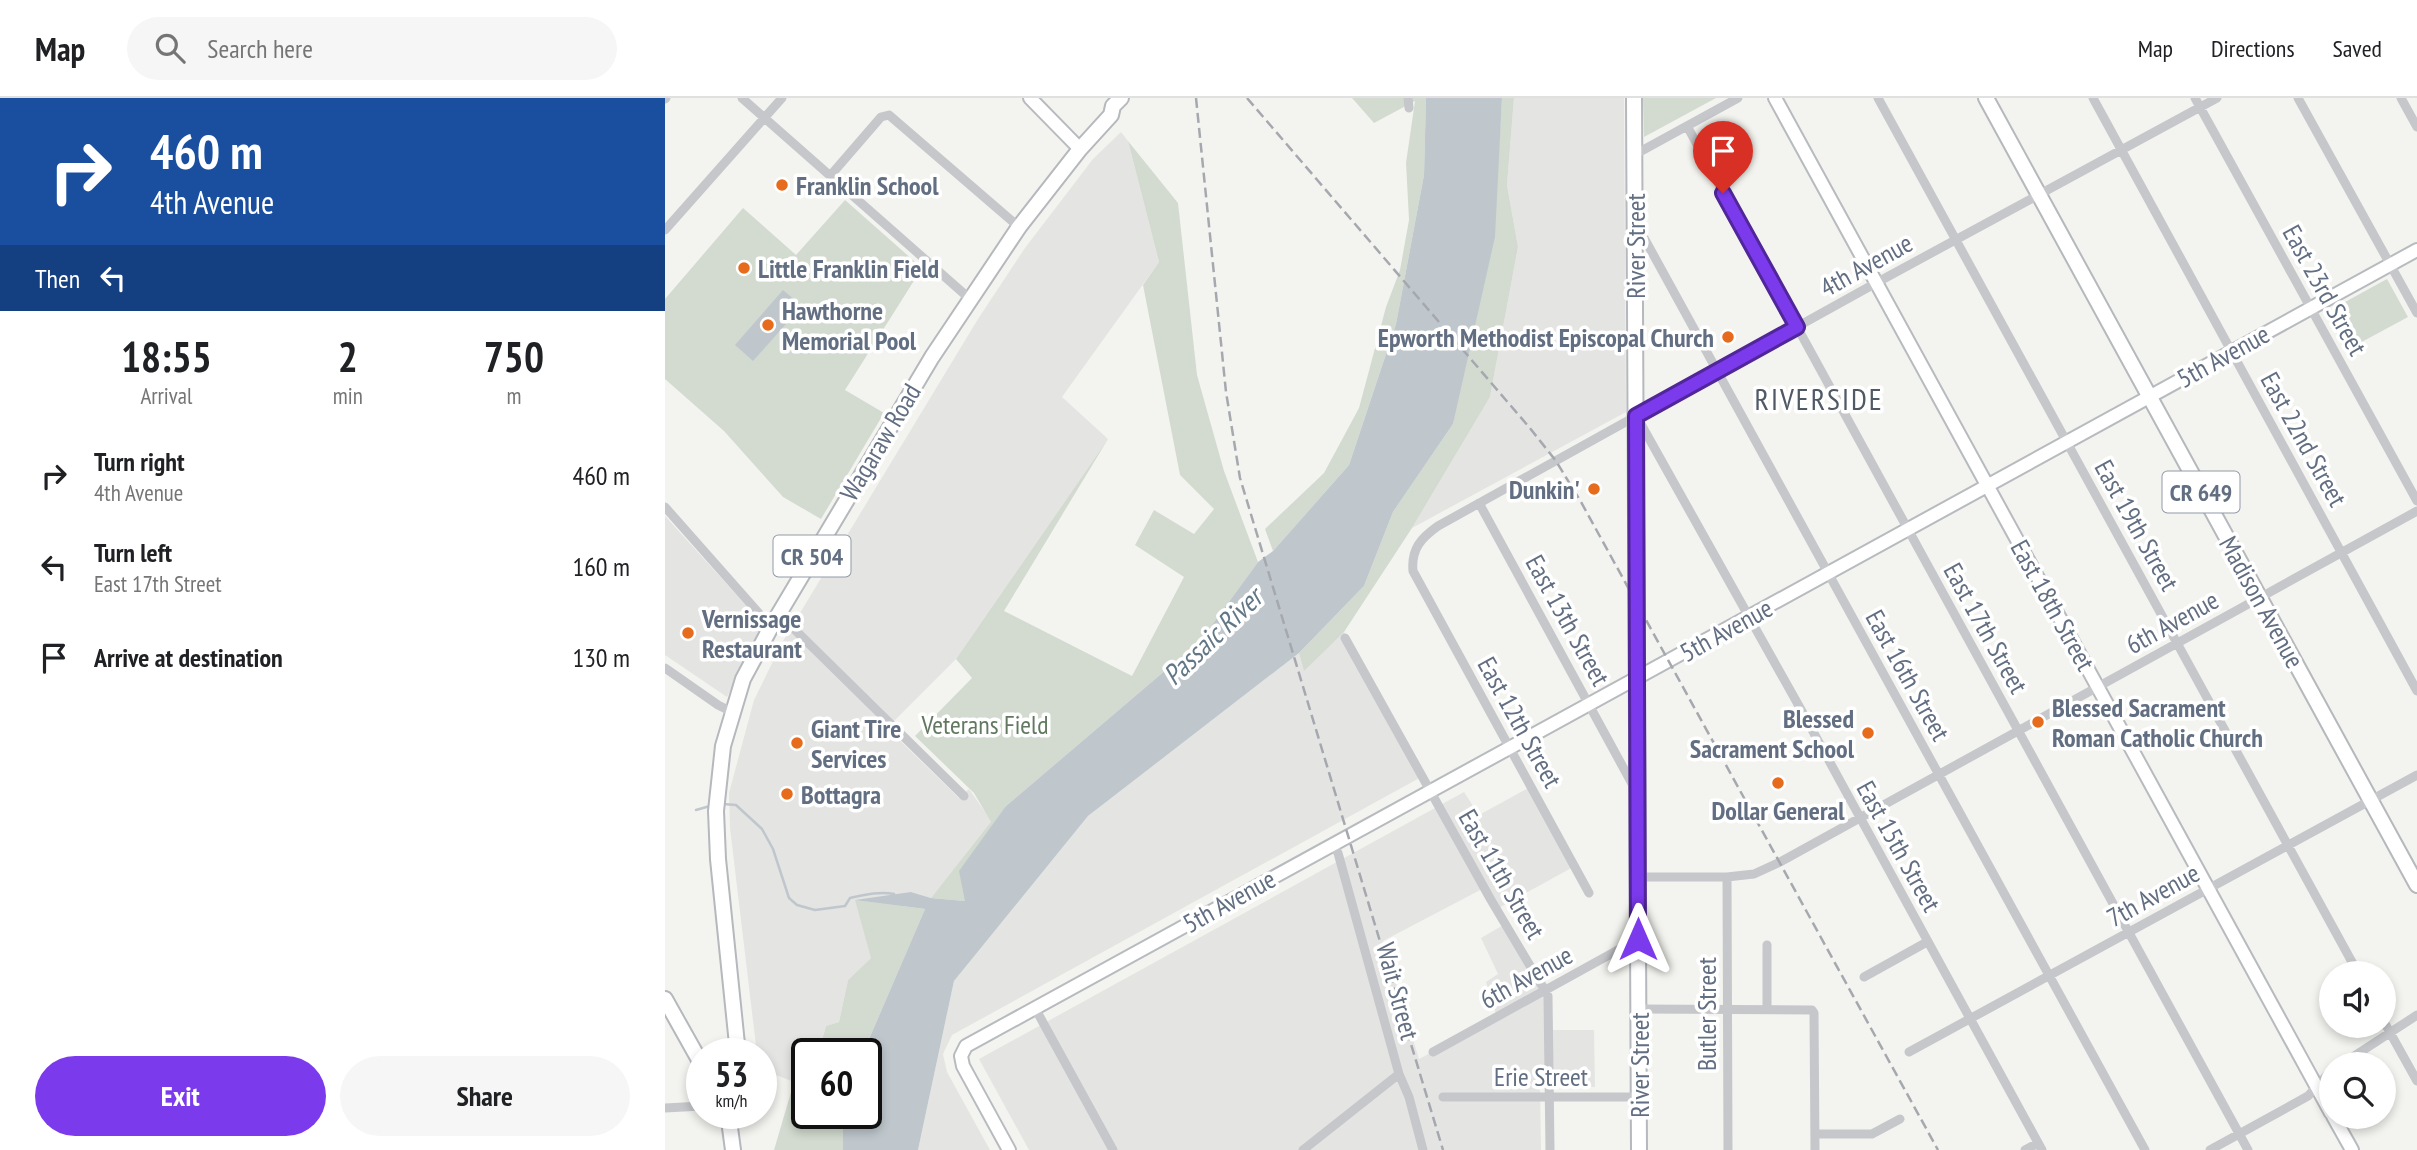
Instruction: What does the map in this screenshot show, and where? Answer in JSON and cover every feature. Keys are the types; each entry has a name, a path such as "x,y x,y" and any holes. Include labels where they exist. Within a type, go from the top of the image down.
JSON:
{"main road":[{"path":"1030,98 1080,149"},
{"name":"Wagaraw Road","path":"736,1038 717,852 716,804 720,759 731,712 749,667 911,390 970,299 1019,227 1080,149 1111,115 1113,106 1121,98"},
{"name":"Wagaraw Road","path":"1111,115 1120,113 1133,98"},
{"name":"River Street","path":"1634,98 1639,1150"},
{"name":"East 18th Street","path":"1775,98 2319,1091"},
{"name":"Madison Avenue","path":"1986,98 2417,886"},
{"name":"5th Avenue","path":"1009,1150 963,1066 962,1051 966,1046 2417,250"},
{"path":"665,999 687,1038"},
{"path":"730,1129 733,1150"},
{"name":"East 18th Street","path":"2340,1129 2352,1150"}],"street":[{"path":"742,98 970,299"},
{"path":"665,230 782,98"},
{"path":"1634,155 1738,98"},
{"name":"East 19th Street","path":"1878,98 2351,961"},
{"name":"East 22nd Street","path":"2093,98 2417,691"},
{"name":"East 23rd Street","path":"2195,98 2417,501"},
{"name":"4th Avenue","path":"1413,571 1414,554 1423,537 1479,503 2217,98"},
{"path":"2298,98 2417,313"},
{"path":"2401,98 2417,127"},
{"path":"830,176 881,117 889,115 1019,227"},
{"name":"East 17th Street","path":"1687,127 2248,1150"},
{"name":"East 16th Street","path":"1635,220 2145,1150"},
{"name":"East 15th Street","path":"1636,416 2040,1146"},
{"name":"East 13th Street","path":"1479,503 1638,795"},
{"path":"665,507 774,621 788,623 964,796"},
{"name":"6th Avenue","path":"1638,877 1727,877 1754,874 1780,862 2417,511"},
{"name":"East 12th Street","path":"1413,571 1589,893"},
{"name":"East 11th Street","path":"1345,638 1491,900 1545,990 1550,1004 1550,1150"},
{"path":"665,668 731,712"},
{"name":"7th Avenue","path":"1909,1052 2417,775"},
{"name":"Wait Street","path":"1332,845 1338,853 1399,1074 1409,1097 1423,1150"},
{"name":"Butler Street","path":"1727,877 1728,1150"},
{"name":"6th Avenue","path":"1433,1052 1638,939"},
{"path":"1864,976 1927,942"},
{"path":"1767,945 1767,1009"},
{"path":"1035,1008 1112,1150"},
{"path":"1639,1009 1812,1010 1815,1150"},
{"path":"2396,1030 2417,1015"},
{"path":"2361,1052 2383,1038"},
{"path":"2394,1038 2417,1081"},
{"path":"1303,1150 1399,1074"},
{"path":"2210,1150 2308,1096 2319,1083"},
{"name":"Erie Street","path":"1443,1097 1639,1097"},
{"path":"665,1108 686,1107"},
{"path":"1815,1134 1872,1134 1900,1119"},
{"path":"2025,1150 2040,1146"}],"shaded area":[{"path":"1514,98 1624,98 1626,412 1412,528 1490,397 1518,247 1507,185"},
{"path":"1121,132 1128,141 1159,262 1062,397 1108,439 956,659 887,728 959,798 969,789 992,822 931,898 911,892 871,958 848,980 839,1022 826,1026 822,1038 791,1038 791,1081 777,1075 777,1038 755,1038 730,828 729,793 754,700 783,641 978,319 1025,248 1093,159"},
{"path":"665,516 763,624 727,697 665,655"},
{"path":"1344,632 1423,776 952,1035 943,1054 947,1072 990,1150 918,1150 954,981 1088,816 1299,653 1304,670"},
{"path":"1532,786 1575,866 1497,909 1484,888 1383,941 1419,1059 1497,1017 1486,982 1498,974 1481,938 1505,924 1550,988 1550,1030 1594,1030 1595,1087 1540,1087 1541,1150 1029,1150 979,1059 1464,792 1479,815"}],"green space":[{"path":"1352,98 1426,98 1424,175 1396,324 1349,465 1273,551 1265,529 1324,473 1359,408 1386,307 1400,270 1409,220 1406,163 1415,101 1374,123"},
{"path":"1502,98 1514,98 1507,185 1518,247 1490,397 1412,528 1344,632 1304,671 1299,653 1364,586 1393,512 1453,424 1499,146"},
{"path":"1643,98 1716,98 1644,137"},
{"name":"Veterans Field","path":"1128,141 1178,203 1197,375 1224,471 1258,562 1201,640 1006,806 965,901 931,898 991,822 974,793 915,736 972,678 956,659 1108,439 1004,611 1132,676 1184,577 1135,545 1154,510 1194,534 1214,509 1180,475 1143,285 1159,262"},
{"path":"845,200 922,268 845,390 884,413 821,519 783,497 724,431 665,379 665,299 743,208 796,255"},
{"path":"2387,279 2408,317 2345,351 2325,313"},
{"path":"855,900 925,909 869,1038 823,1038 826,1026 839,1022 848,980 871,958"},
{"path":"791,1092 791,1129 843,1129 843,1150 774,1150"}],"water":[{"name":"Passaic River","path":"1426,98 1502,98 1495,237 1453,424 1393,512 1364,586 1299,653 1088,816 954,981 918,1150 843,1150 843,1129 882,1129 882,1038 869,1038 925,909 855,900 911,892 931,898 965,901 959,871 1006,806 1201,640 1258,562 1273,551 1349,465 1396,324 1424,175"},
{"name":"Hawthorne Memorial Pool","path":"783,290 802,306 753,361 735,345"}],"waterway":[{"path":"723,804 736,805 762,829 773,849 789,898 797,905 815,910 845,906 850,898 877,893 894,894"},
{"path":"696,810 710,806"}],"railway":[{"path":"1196,98 1226,392 1240,478 1443,1150"},
{"path":"1247,98 1556,461 1938,1150"}],"place":[{"name":"Franklin School","path":"782,185"},
{"name":"Little Franklin Field","path":"744,268"},
{"name":"Hawthorne Memorial Pool","path":"768,325"},
{"name":"Epworth Methodist Episcopal Church","path":"1728,337"},
{"name":"Dunkin'","path":"1594,489"},
{"name":"Vernissage Restaurant","path":"688,633"},
{"name":"Blessed Sacrament Roman Catholic Church","path":"2038,722"},
{"name":"Blessed Sacrament School","path":"1868,733"},
{"name":"Giant Tire Services","path":"797,743"},
{"name":"Dollar General","path":"1778,783"},
{"name":"Bottagra","path":"787,794"}],"district":[{"name":"RIVERSIDE","path":"1819,398"}],"route":[{"path":"1638,939 1636,416 1797,327 1723,193"}]}
